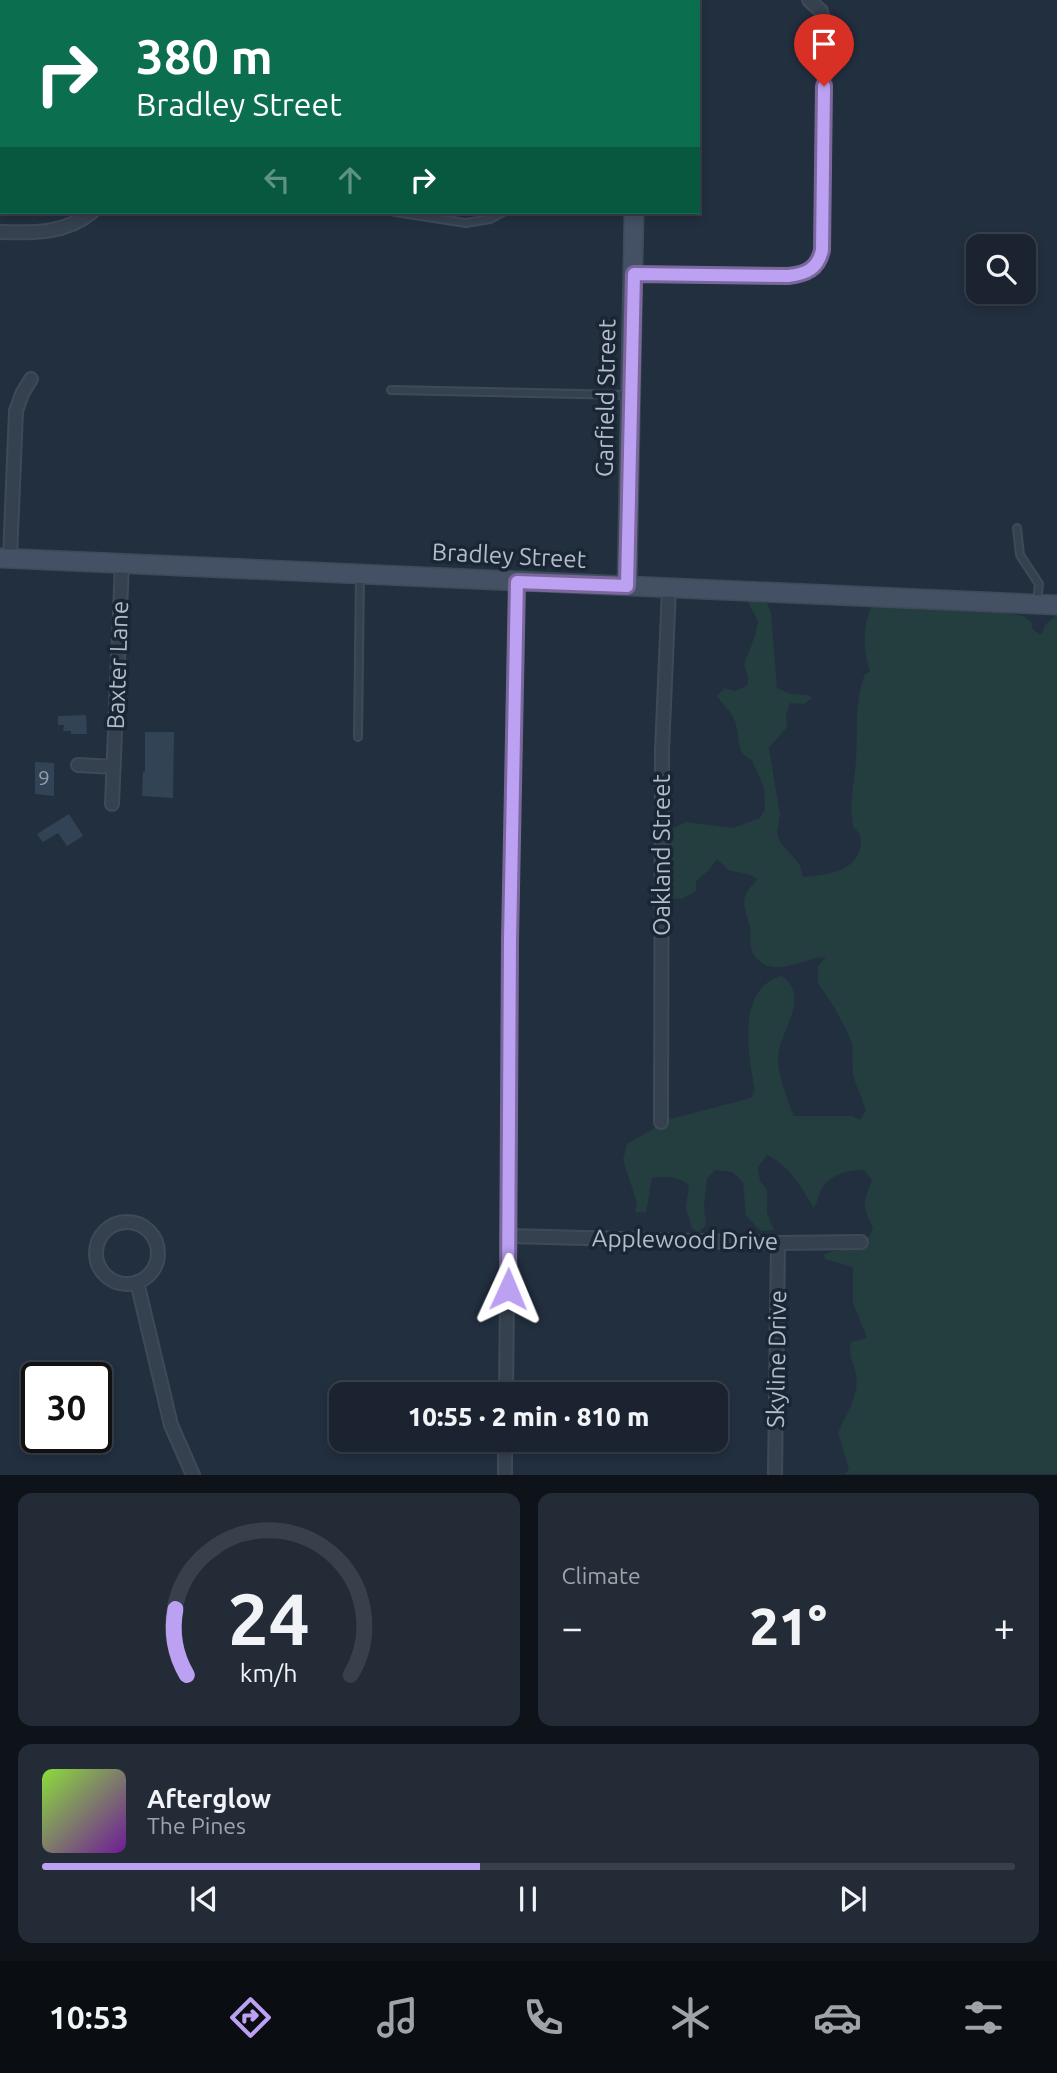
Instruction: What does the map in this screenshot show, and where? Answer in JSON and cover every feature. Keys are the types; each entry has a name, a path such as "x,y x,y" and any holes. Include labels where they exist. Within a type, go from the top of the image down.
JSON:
{"main road":[{"name":"Garfield Street","path":"627,586 634,214"},
{"name":"Bradley Street","path":"5,559 1057,605"}],"street":[{"path":"634,274 788,276 810,271 819,261 822,250 825,31 821,12 809,0"},
{"path":"0,232 35,232 64,228 76,224 89,214"},
{"path":"5,559 16,411 31,379"},
{"name":"Baxter Lane","path":"112,804 122,563"},
{"path":"506,1382 517,582"},
{"name":"Oakland Street","path":"661,1122 663,739 669,588"},
{"path":"78,765 114,767"},
{"path":"133,1223 143,1226 150,1232 157,1246 155,1266 146,1277 137,1282 127,1284 112,1280 101,1269 97,1260 100,1240 109,1228 118,1224 133,1223"},
{"name":"Applewood Drive","path":"509,1236 861,1242"},
{"name":"Skyline Drive","path":"775,1475 778,1242"},
{"path":"137,1282 167,1412 193,1475"},
{"path":"505,1452 505,1475"}],"lane":[{"path":"408,214 466,223 490,219 499,214"},
{"path":"391,390 631,396"},
{"path":"1017,528 1020,555 1039,584 1037,604"},
{"path":"358,737 360,574"}],"green space":[{"path":"755,599 767,603 771,613 777,688 812,698 804,704 790,703 786,716 787,727 769,748 780,815 777,832 780,842 800,865 803,877 843,869 859,852 861,838 853,826 852,801 859,695 865,674 870,672 866,656 865,629 873,605 911,606 924,610 939,606 976,608 1009,613 1023,616 1031,622 1033,630 1041,635 1046,624 1057,615 1057,1474 845,1474 849,1469 838,1433 852,1404 857,1382 850,1347 851,1342 867,1338 853,1303 853,1267 825,1259 824,1255 839,1250 853,1250 864,1245 869,1238 873,1227 865,1204 872,1181 864,1170 845,1172 833,1177 823,1186 814,1208 789,1171 767,1155 758,1167 760,1181 767,1190 767,1213 774,1230 761,1231 746,1216 743,1182 732,1172 715,1170 707,1179 704,1206 706,1225 699,1232 692,1229 686,1208 689,1185 676,1179 652,1178 646,1212 635,1212 637,1203 623,1160 627,1144 670,1119 751,1098 755,1090 748,1042 751,1008 757,994 767,983 782,976 794,994 794,1004 780,1047 778,1063 783,1087 794,1116 852,1116 860,1120 866,1110 853,1076 852,1043 818,983 818,966 826,957 779,967 761,963 752,951 744,899 758,879 728,870 717,859 696,881 696,891 681,899 670,898 672,879 669,838 674,828 686,822 733,828 760,818 765,809 764,788 752,760 746,757 740,748 733,716 717,696 724,688 735,691 748,685 744,664 758,621 747,600"}],"building":[{"path":"86,715 87,734 71,734 71,731 63,731 64,725 58,725 58,716"},
{"path":"145,732 174,732 173,798 142,796"},
{"path":"35,762 54,763 54,796 35,794"},
{"path":"69,814 83,836 67,846 58,833 43,842 37,834"}],"route":[{"path":"508,1289 510,940 517,582 627,586 634,274 788,276 810,271 819,261 822,250 824,86"}]}
